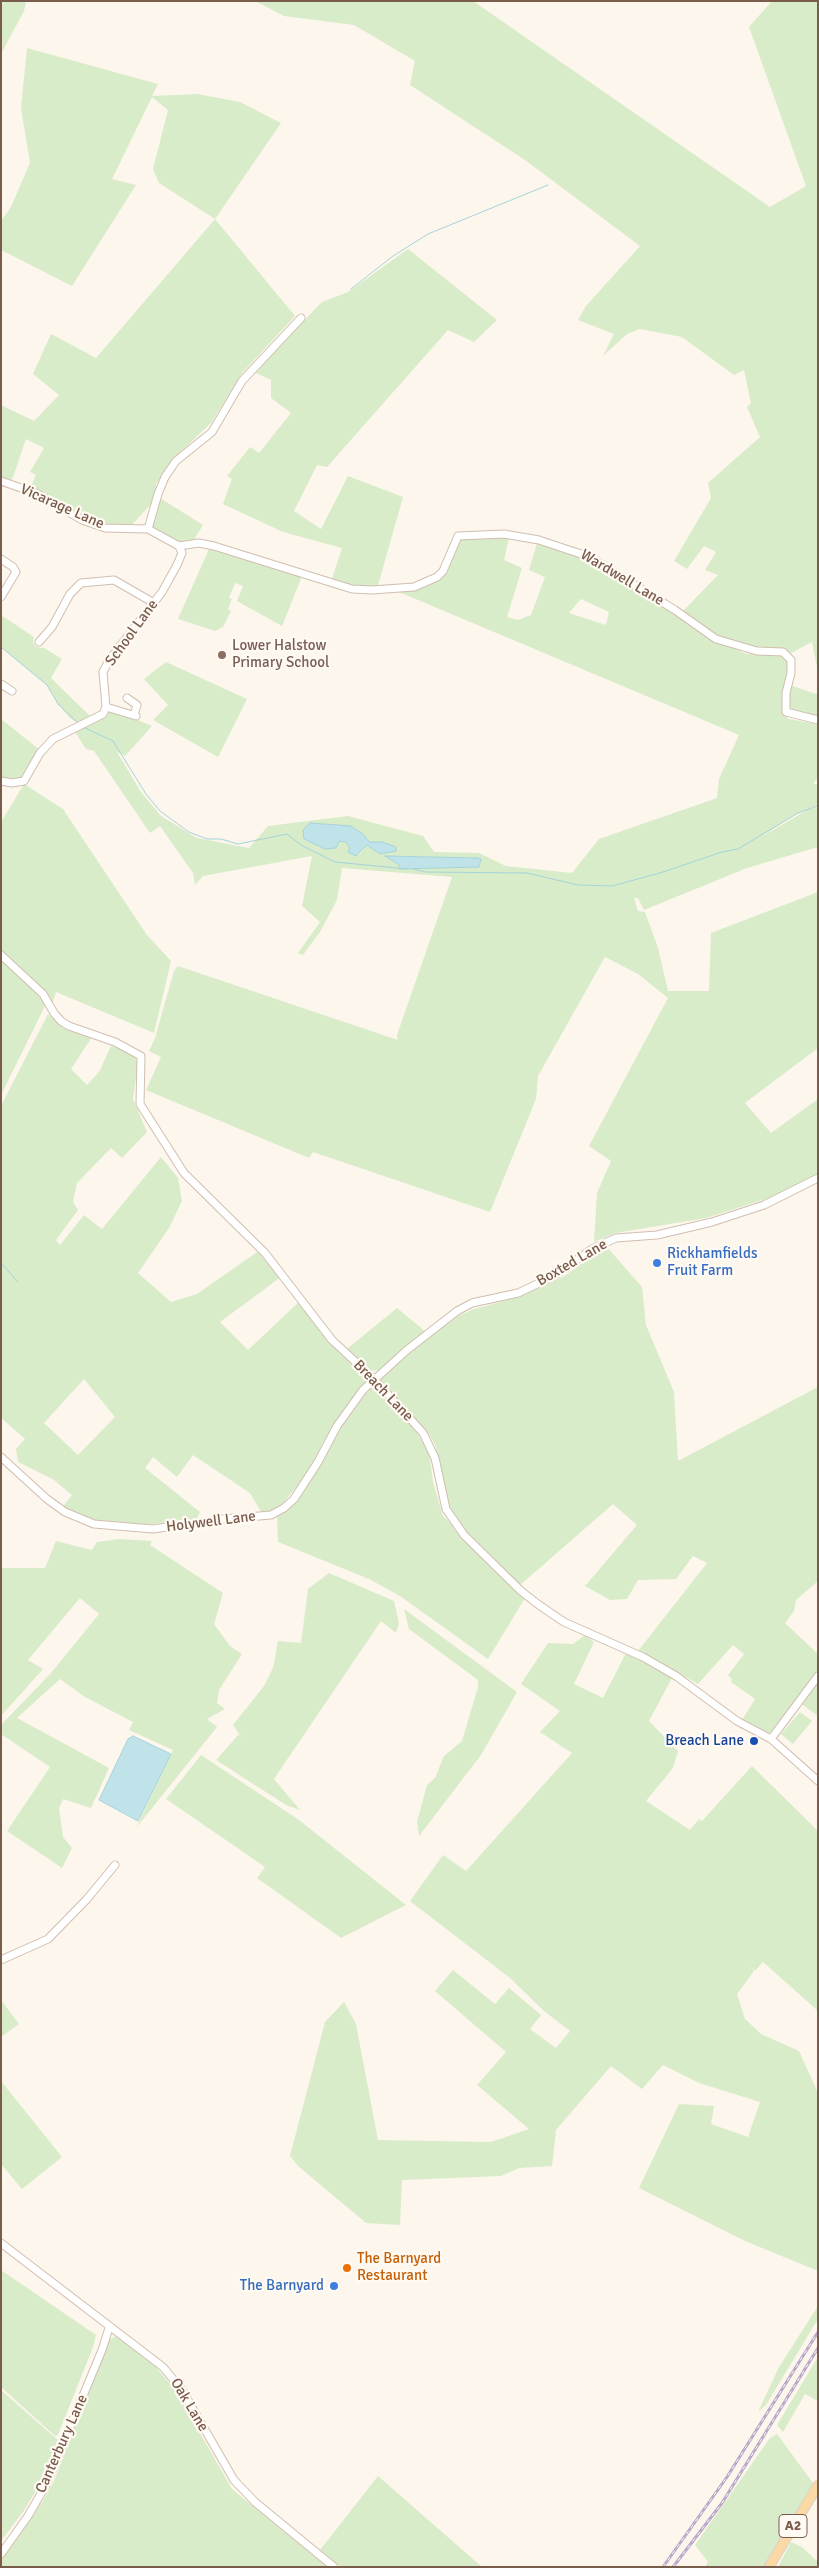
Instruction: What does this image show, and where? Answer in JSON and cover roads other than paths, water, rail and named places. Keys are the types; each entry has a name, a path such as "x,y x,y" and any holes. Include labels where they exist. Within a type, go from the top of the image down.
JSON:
{"main road":[{"name":"A2","path":"769,2567 818,2485"}],"street":[{"path":"149,526 165,477 176,462 212,432 242,381 301,318"},
{"name":"Vicarage Lane","path":"1,481 38,494 82,520 105,528 139,528 149,526 179,546"},
{"name":"Wardwell Lane","path":"179,546 199,543 214,546 352,589 372,590 414,587 437,577 444,571 458,536 504,534 534,538 590,557 675,610 716,639 757,651 783,652 791,660 792,673 786,693 786,712 818,720"},
{"name":"School Lane","path":"106,707 104,672 110,659 154,603 177,566 182,553 179,546"},
{"path":"1,560 13,567 16,572 1,597"},
{"path":"39,642 52,628 70,594 81,583 114,580 154,603"},
{"path":"1,684 12,691"},
{"path":"1,781 16,783 24,781 40,753 53,738 103,714 106,707 135,715 138,705 127,698"},
{"name":"Breach Lane","path":"1,955 43,994 61,1021 69,1026 115,1042 141,1056 140,1104 184,1173 265,1253 332,1340 374,1379 423,1433 431,1445 436,1458 442,1498 452,1521 521,1591 564,1622 658,1665 712,1700 737,1721 771,1739 818,1781"},
{"name":"Boxted Lane","path":"374,1379 458,1311 472,1304 518,1293 554,1276 605,1242 616,1238 680,1230 712,1222 764,1205 818,1178"},
{"name":"Holywell Lane","path":"1,1457 64,1512 94,1524 153,1529 224,1519 271,1515 284,1508 294,1499 318,1462 337,1426 374,1379"},
{"path":"771,1739 818,1676"},
{"path":"1,1960 48,1939 87,1899 115,1865"},
{"name":"Oak Lane","path":"1,2243 109,2328 169,2372 182,2390 226,2469 244,2492 334,2567"},
{"name":"Canterbury Lane","path":"1,2554 28,2516 46,2485 102,2350 109,2328"}],"water":[{"path":"310,823 351,826 364,835 369,842 382,842 396,847 396,851 380,854 367,845 356,856 348,852 350,848 346,842 339,841 336,848 325,849 304,839 303,830"},
{"path":"385,856 481,859 479,867 400,869 399,865"},
{"path":"133,1736 171,1754 138,1821 99,1800 128,1739"}],"waterway":[{"path":"351,289 393,256 428,234 548,185"},
{"path":"1,647 47,685 58,704 78,723"},
{"path":"83,727 113,741 146,794 160,811 189,832 207,839 221,839 238,844 287,834 301,845 335,862 407,869"},
{"path":"413,869 426,872 527,873 578,885 612,886 660,873 722,852 738,849 798,813 818,806"},
{"path":"1,1263 18,1282"}],"railway":[{"path":"663,2567 727,2477 818,2332"},
{"path":"673,2567 722,2503 818,2348"}],"place":[{"name":"Lower Halstow Primary School","path":"222,655"},
{"name":"Rickhamfields Fruit Farm","path":"657,1263"},
{"name":"Breach Lane","path":"754,1741"},
{"name":"The Barnyard Restaurant","path":"347,2268"},
{"name":"The Barnyard","path":"334,2286"}]}
